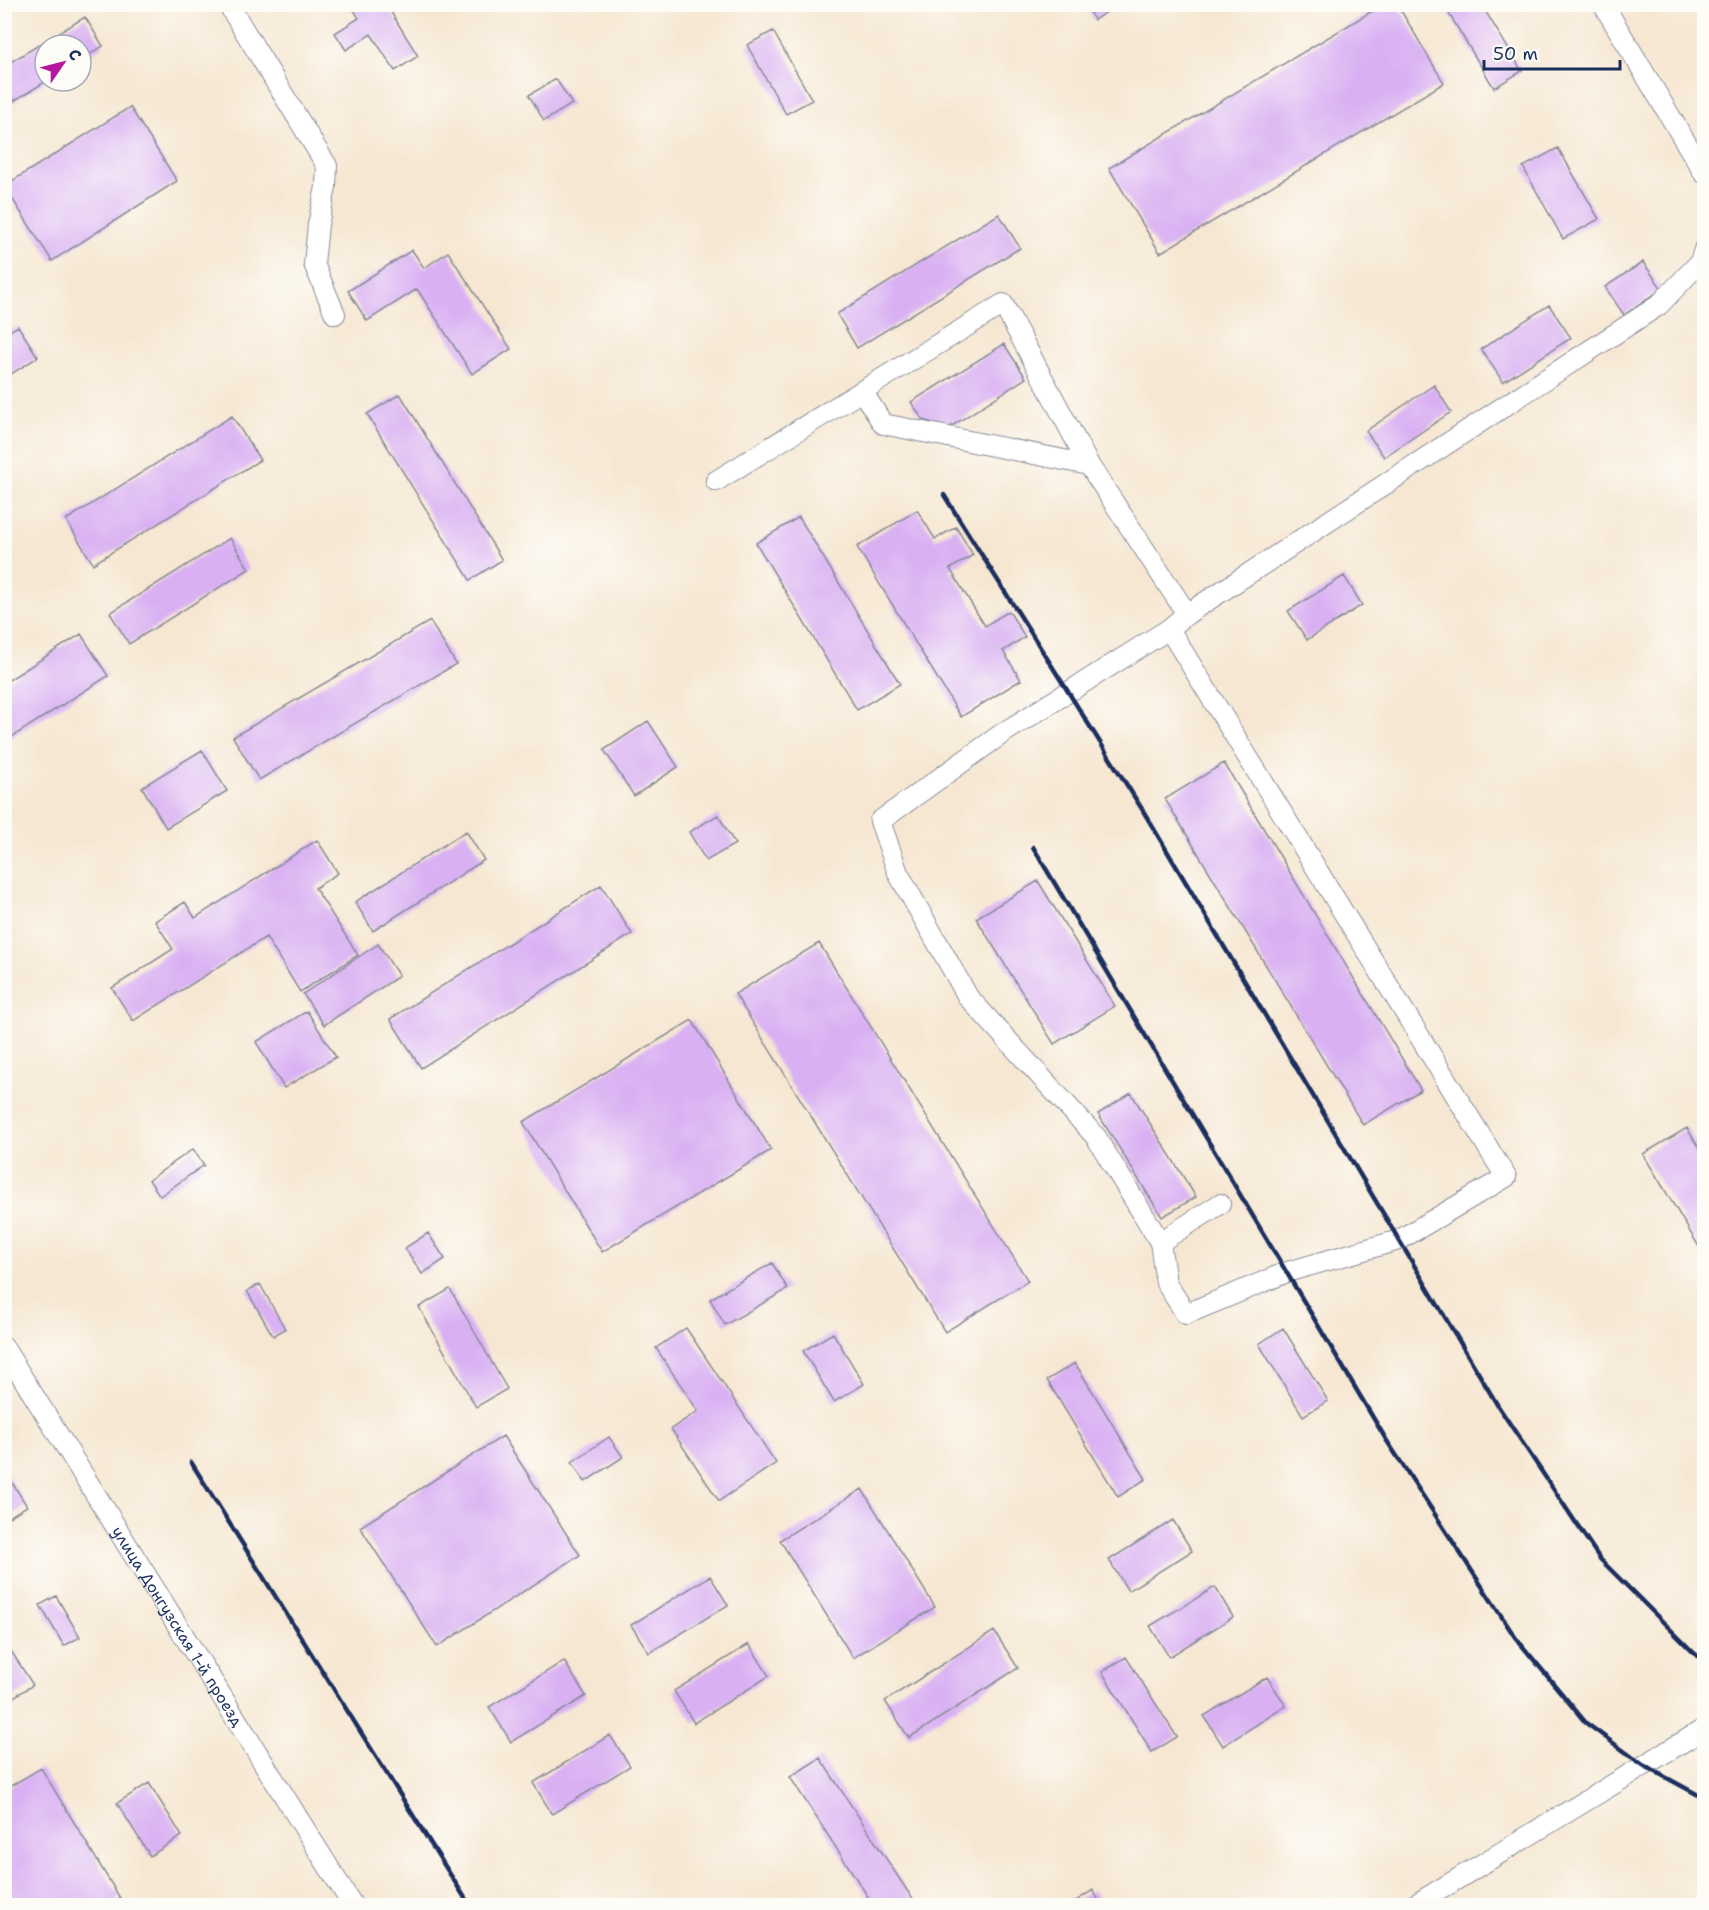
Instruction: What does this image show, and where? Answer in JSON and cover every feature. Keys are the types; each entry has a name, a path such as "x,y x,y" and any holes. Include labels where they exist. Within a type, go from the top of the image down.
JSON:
{"street":[{"path":"228,4 327,166 314,264 335,314"},
{"path":"1603,4 1704,173"},
{"path":"1169,629 1506,1176 1399,1240 1287,1272 1186,1314 1166,1283 1160,1242 1096,1137 968,997 898,873 880,821 1003,733 1169,629 1187,614 1659,305 1700,262 1704,250"},
{"path":"716,481 1003,304 1089,465 1187,614"},
{"path":"862,391 883,424 1089,465"},
{"path":"1160,1242 1221,1204"},
{"name":"улица Донгузская 1-й проезд","path":"4,1347 353,1905"},
{"path":"1413,1905 1704,1729"}],"building":[{"path":"350,4 386,4 418,56 395,71 371,34 346,50 335,33 359,18"},
{"path":"1085,4 1119,4 1094,20"},
{"path":"1384,4 1397,4 1444,83 1160,253 1109,168"},
{"path":"1443,4 1481,4 1522,71 1494,88"},
{"path":"85,17 103,46 93,52 93,33 59,33"},
{"path":"773,31 812,100 786,114 747,45"},
{"path":"33,48 33,89 4,107 4,66"},
{"path":"556,79 572,104 544,121 529,95"},
{"path":"130,107 177,181 52,261 4,186"},
{"path":"1558,148 1599,219 1563,239 1523,167"},
{"path":"999,214 1020,248 857,348 837,314"},
{"path":"412,250 424,268 448,252 511,349 472,374 417,289 367,321 348,291"},
{"path":"1643,262 1662,289 1624,315 1605,287"},
{"path":"1549,305 1571,338 1503,382 1481,349"},
{"path":"18,326 38,357 5,378 5,334"},
{"path":"1004,344 1026,378 949,428 923,420 911,402"},
{"path":"1434,385 1451,412 1384,457 1366,431"},
{"path":"400,394 502,560 470,580 367,414"},
{"path":"232,416 260,460 93,564 66,520"},
{"path":"917,510 935,539 956,527 973,555 950,569 985,626 1009,611 1025,637 1003,651 1021,680 961,717 857,547"},
{"path":"799,517 900,684 857,710 756,543"},
{"path":"230,538 249,569 129,644 110,613"},
{"path":"1344,576 1362,605 1307,640 1288,611"},
{"path":"430,621 456,664 259,780 233,737"},
{"path":"81,634 108,676 4,742 4,683"},
{"path":"648,721 678,767 634,796 604,750"},
{"path":"202,750 227,791 166,828 142,787"},
{"path":"1224,763 1421,1090 1363,1125 1165,799"},
{"path":"718,815 735,844 706,861 689,832"},
{"path":"466,831 484,860 373,931 355,902"},
{"path":"317,840 338,873 315,888 358,955 300,992 266,937 133,1021 112,988 173,949 155,921 185,902 195,918"},
{"path":"1038,881 1115,1006 1054,1044 976,918"},
{"path":"601,885 632,934 421,1068 390,1019"},
{"path":"819,943 1028,1281 945,1332 735,994"},
{"path":"378,944 399,976 324,1025 303,994"},
{"path":"307,1011 336,1057 284,1088 256,1042"},
{"path":"692,1020 771,1150 602,1252 523,1122"},
{"path":"1131,1093 1196,1197 1162,1217 1098,1114"},
{"path":"1687,1128 1704,1157 1704,1255 1643,1154"},
{"path":"193,1149 204,1165 160,1196 149,1180"},
{"path":"428,1233 445,1259 422,1274 405,1248"},
{"path":"772,1263 788,1289 725,1325 710,1299"},
{"path":"260,1284 285,1329 273,1336 247,1291"},
{"path":"450,1289 507,1389 476,1407 419,1307"},
{"path":"686,1328 776,1463 719,1501 671,1429 698,1411 656,1348"},
{"path":"1283,1328 1328,1401 1303,1416 1259,1344"},
{"path":"833,1333 864,1384 834,1402 803,1351"},
{"path":"1075,1363 1146,1479 1118,1497 1047,1380"},
{"path":"503,1436 580,1555 437,1647 360,1527"},
{"path":"609,1437 623,1457 585,1482 572,1462"},
{"path":"4,1470 27,1506 4,1520"},
{"path":"862,1489 935,1607 853,1658 780,1540"},
{"path":"1173,1520 1192,1551 1128,1591 1109,1560"},
{"path":"710,1576 728,1605 649,1653 631,1625"},
{"path":"1215,1587 1233,1617 1169,1657 1150,1626"},
{"path":"56,1596 80,1637 64,1646 40,1605"},
{"path":"994,1631 1018,1668 909,1738 885,1701"},
{"path":"4,1640 33,1685 4,1703"},
{"path":"749,1644 769,1676 694,1723 674,1691"},
{"path":"1126,1657 1177,1737 1152,1752 1102,1672"},
{"path":"564,1661 586,1696 511,1742 489,1707"},
{"path":"1267,1677 1286,1706 1223,1746 1204,1716"},
{"path":"610,1735 630,1766 552,1814 533,1783"},
{"path":"820,1758 916,1904 914,1906 874,1906 790,1777"},
{"path":"41,1768 120,1898 108,1906 4,1906 4,1790"},
{"path":"149,1783 182,1836 150,1856 117,1803"},
{"path":"1093,1890 1102,1906 1068,1906"}],"railway":[{"path":"944,495 1142,809 1498,1406 1600,1559 1704,1661"},
{"path":"1033,847 1387,1441 1515,1637 1586,1723 1643,1765 1704,1798"},
{"path":"191,1462 470,1906"}]}
